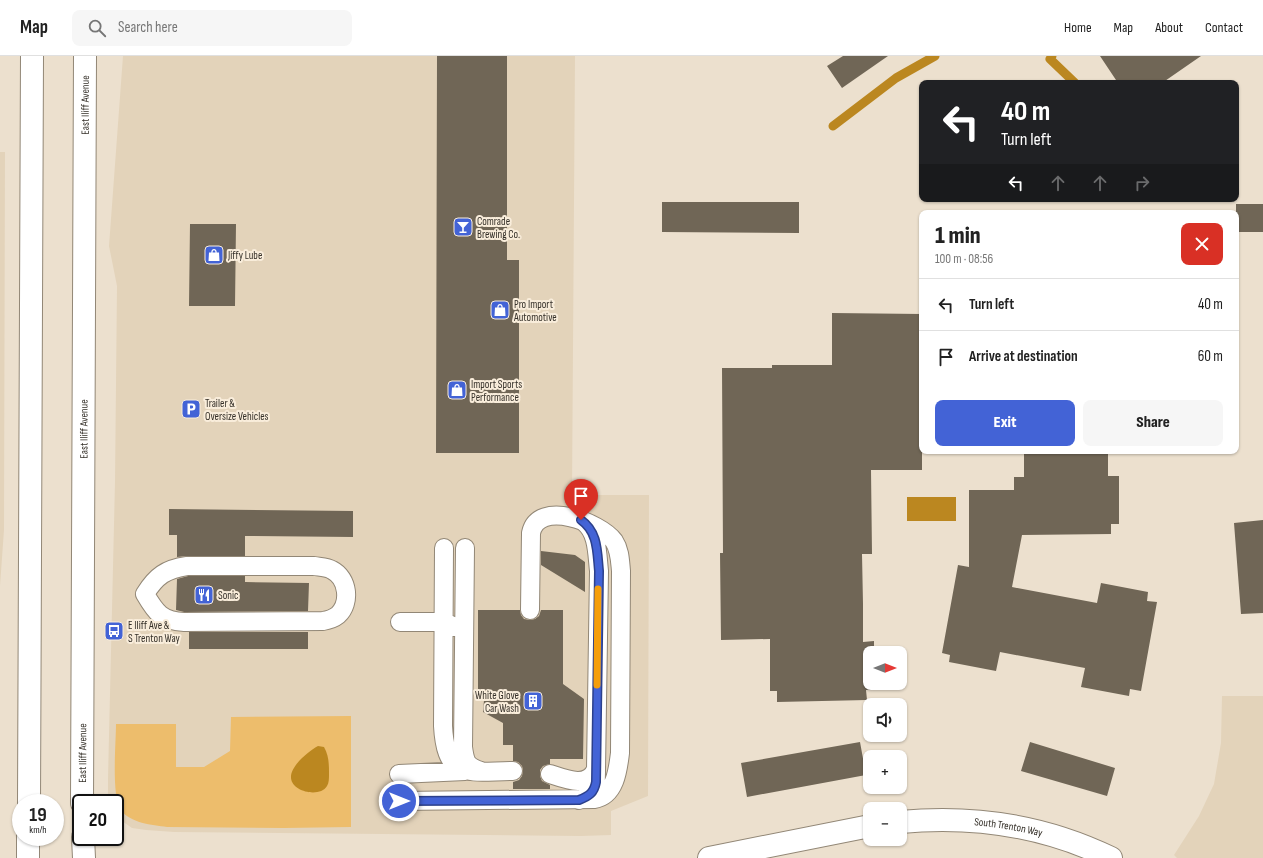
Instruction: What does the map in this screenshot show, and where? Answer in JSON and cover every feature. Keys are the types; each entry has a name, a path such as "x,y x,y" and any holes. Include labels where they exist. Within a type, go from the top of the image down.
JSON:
{"main road":[{"path":"29,794 32,56"},
{"name":"East Iliff Avenue","path":"82,794 86,56"},
{"name":"South Trenton Way","path":"907,822 953,820 1015,826 1037,830 1070,840 1111,858"},
{"path":"709,858 863,827"},
{"path":"28,846 28,858"},
{"path":"83,846 84,858"}],"lane":[{"path":"399,801 594,800 606,795 613,784 620,753 620,564 619,553 614,542 604,532 581,520 566,517 539,519 533,525 531,540 530,610"},
{"path":"579,800 592,794 595,789 599,571 595,540 590,528 581,520"},
{"path":"444,548 443,726 445,744 452,762 460,769 474,771"},
{"path":"465,548 463,747 465,757 474,771"},
{"path":"187,566 314,566 331,569 337,573 342,579 346,589 344,606 339,614 332,619 323,621 175,622 167,620 159,614 145,594 150,586 170,569 187,566"},
{"path":"400,622 444,622 459,630 464,647"},
{"path":"550,774 568,780 582,781 589,779 596,769"},
{"path":"399,774 513,771"}],"shaded area":[{"path":"123,56 575,56 572,495 649,495 648,796 611,811 611,835 581,836 174,832 132,828 124,822 124,794 108,794 115,482 117,286 109,246"},
{"path":"0,152 5,152 4,530 0,586"},
{"path":"907,497 956,497 956,521 907,521"},
{"path":"1222,696 1263,696 1263,858 1177,858 1174,855 1199,816 1214,784 1221,743"},
{"path":"351,716 351,827 167,827 142,823 130,818 124,813 124,794 116,794 116,724 176,724 176,767 204,767 230,751 231,717"},
{"path":"318,746 324,747 326,750 329,763 329,779 327,786 323,790 319,792 307,792 296,787 291,778 292,773 301,759"}],"building":[{"path":"437,56 507,56 507,260 519,260 519,453 436,453"},
{"path":"843,56 888,56 842,88 827,66"},
{"path":"1100,56 1201,56 1166,80 1116,80"},
{"path":"662,202 799,202 799,233 662,232"},
{"path":"1236,204 1263,204 1263,232 1239,232 1239,210 1236,210"},
{"path":"190,224 236,224 235,306 189,306"},
{"path":"832,313 919,314 919,454 922,454 922,470 871,470 872,554 862,554 863,642 874,641 874,646 863,646 863,690 866,690 867,698 863,698 863,700 777,702 777,691 770,691 770,639 721,640 720,553 723,553 722,368 772,368 772,365 832,365"},
{"path":"1024,454 1108,454 1108,476 1119,476 1119,524 1111,524 1111,534 1022,535 1012,587 1097,603 1101,583 1148,592 1147,601 1157,602 1141,691 1130,689 1129,696 1081,687 1085,668 1000,652 996,671 949,662 950,655 942,653 958,565 969,567 969,490 1014,490 1014,477 1024,477"},
{"path":"169,509 353,511 353,537 245,536 245,556 177,557 177,535 169,535"},
{"path":"1263,520 1263,613 1241,614 1234,523"},
{"path":"541,551 575,555 585,562 585,592 541,565"},
{"path":"188,576 245,576 245,582 309,583 308,611 184,612 176,610 177,579"},
{"name":"White Glove Car Wash","path":"478,610 520,610 524,619 530,620 539,616 541,610 563,610 563,684 584,699 583,759 550,759 550,764 543,766 540,770 540,776 542,781 550,785 550,789 513,789 513,782 519,780 522,776 522,766 518,762 513,761 513,745 503,745 503,723 483,712 484,700 478,700"},
{"path":"189,632 308,632 308,649 189,649"},
{"path":"860,742 863,758 863,776 747,797 741,763"},
{"path":"1030,742 1115,768 1107,796 1021,771"}],"waterway":[{"path":"833,126 896,78 935,56"},
{"path":"1052,56 1050,59 1072,80"}],"slow traffic":[{"path":"597,685 598,589"}],"place":[{"name":"Comrade Brewing Co.","path":"463,227"},
{"name":"Jiffy Lube","path":"214,255"},
{"name":"Pro Import Automotive","path":"500,310"},
{"name":"Import Sports Performance","path":"457,390"},
{"name":"Trailer & Oversize Vehicles","path":"191,409"},
{"name":"Sonic","path":"204,595"},
{"name":"E Iliff Ave & S Trenton Way","path":"114,631"},
{"name":"White Glove Car Wash","path":"533,701"}],"route":[{"path":"399,801 579,800 592,794 595,789 596,782 599,571 595,540 590,528 581,520"}]}
